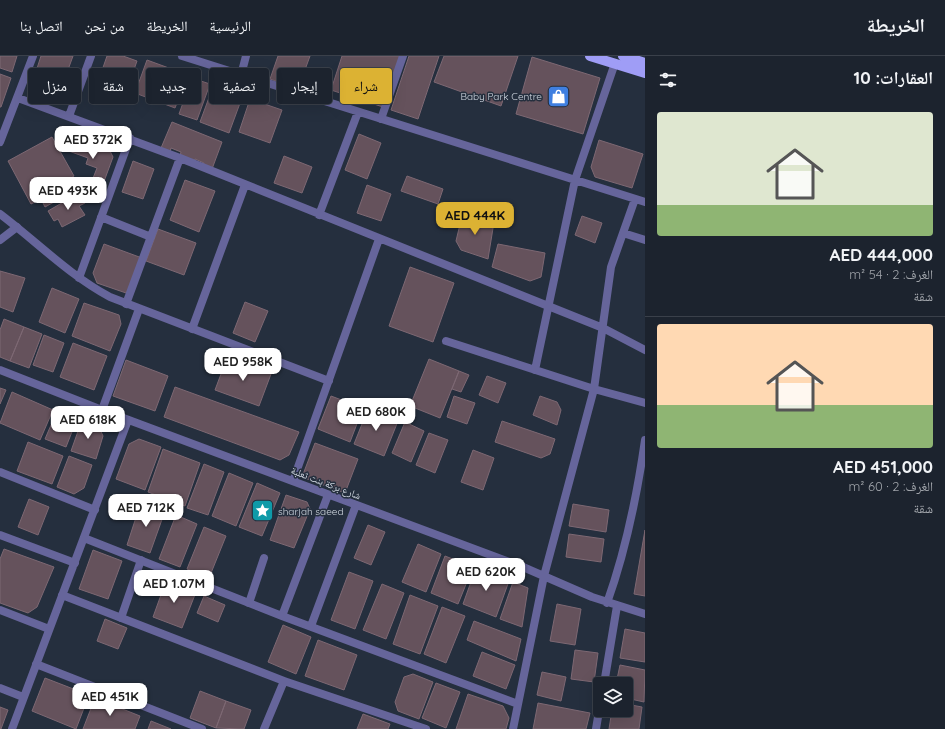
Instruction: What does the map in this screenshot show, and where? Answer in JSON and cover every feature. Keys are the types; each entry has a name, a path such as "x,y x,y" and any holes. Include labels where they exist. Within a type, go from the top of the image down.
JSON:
{"main road":[{"path":"590,56 645,73"},
{"path":"623,56 645,63"}],"street":[{"path":"0,142 33,56"},
{"path":"69,116 91,56"},
{"path":"182,56 219,68"},
{"path":"243,68 246,56"},
{"path":"381,119 403,56"},
{"path":"535,370 575,180 615,64"},
{"path":"269,84 645,202"},
{"path":"18,98 130,138 603,328 645,350"},
{"path":"319,215 358,112"},
{"path":"79,278 130,138"},
{"path":"126,304 180,158"},
{"path":"192,329 245,185"},
{"path":"513,729 544,576 594,389 603,328 607,287 611,267 635,199"},
{"path":"0,214 42,250 94,289 126,304 329,381"},
{"path":"101,217 151,237"},
{"path":"0,240 17,227"},
{"path":"623,233 645,240"},
{"path":"293,481 379,239"},
{"path":"102,410 139,309"},
{"path":"446,341 594,389 645,403"},
{"name":"شارع بركة بنت ثعلبة","path":"0,370 128,420 544,576 607,603 645,614"},
{"path":"12,729 128,420"},
{"path":"607,603 618,574 631,524 645,440"},
{"path":"0,472 95,510"},
{"path":"282,616 328,495"},
{"path":"311,626 356,505"},
{"path":"0,535 74,563"},
{"path":"84,538 282,616 518,704"},
{"path":"249,603 264,558"},
{"path":"121,618 141,560"},
{"path":"62,595 284,681 426,729"},
{"path":"605,677 617,606"},
{"path":"0,610 49,629"},
{"path":"36,664 202,729"},
{"path":"264,729 284,681"},
{"path":"0,688 23,697"},
{"path":"596,729 598,717"}],"building":[{"path":"0,56 17,56 12,72 0,68"},
{"path":"41,56 73,56 69,68 37,68"},
{"path":"107,56 123,56 137,61 135,68 103,68"},
{"path":"278,56 310,56 306,68 277,68 277,82 270,79"},
{"path":"342,56 400,56 392,80 392,68 340,68 340,93 332,90"},
{"path":"409,56 439,56 418,119 391,110"},
{"path":"444,56 518,56 501,106 434,82"},
{"name":"Baby Park Centre","path":"532,57 600,78 583,134 516,114"},
{"path":"147,60 169,68 146,68 146,97 138,94 138,85"},
{"path":"0,74 11,78 1,107 0,107"},
{"path":"201,81 209,84 197,120 179,114 183,104 201,104"},
{"path":"209,98 209,104 240,104 229,133 200,122"},
{"path":"164,104 177,104 175,108"},
{"path":"248,104 265,104 282,110 270,143 239,132"},
{"path":"374,104 384,104 383,107"},
{"path":"172,122 222,142 212,169 195,159 194,162 180,156 181,152 171,148 170,152 161,148"},
{"path":"359,134 381,143 367,179 345,170"},
{"path":"72,135 109,149 113,157 99,195 88,191 97,168 86,164 88,158 66,150"},
{"path":"52,137 74,176 66,181 72,192 45,207 41,199 31,204 8,161"},
{"path":"599,140 643,154 632,188 595,177 591,167"},
{"path":"284,156 312,167 302,193 274,183"},
{"path":"133,161 154,169 143,199 122,192"},
{"path":"407,176 443,189 438,204 401,191"},
{"path":"185,180 215,191 199,232 170,220"},
{"path":"367,185 391,194 381,221 357,213"},
{"path":"79,193 85,203 79,206 85,215 62,227 58,219 54,221 48,211"},
{"path":"462,216 494,222 488,259 461,250 456,241"},
{"path":"582,216 602,223 595,243 575,235"},
{"path":"158,229 196,243 184,275 146,261"},
{"path":"104,244 142,258 129,294 97,283 93,273"},
{"path":"498,244 545,253 541,277 530,281 492,267"},
{"path":"410,267 454,283 433,342 389,326"},
{"path":"0,271 25,278 13,312 0,307"},
{"path":"52,288 79,299 65,333 39,322"},
{"path":"245,302 268,311 255,342 233,333"},
{"path":"84,303 119,315 121,324 110,351 72,336"},
{"path":"4,319 24,327 10,361 0,357 0,330"},
{"path":"24,327 42,334 29,368 10,361"},
{"path":"44,335 64,343 53,372 33,365"},
{"path":"73,343 107,356 94,390 60,377"},
{"path":"227,358 271,374 259,406 215,390"},
{"path":"429,359 459,371 440,418 410,406"},
{"path":"126,360 168,376 155,411 113,396"},
{"path":"459,371 469,375 461,392 452,389"},
{"path":"487,376 506,383 498,403 479,395"},
{"path":"175,387 299,432 289,455 280,460 164,417"},
{"path":"0,388 6,390 0,404"},
{"path":"12,392 53,410 40,440 0,423"},
{"path":"331,396 363,408 350,442 318,429"},
{"path":"454,396 475,403 467,424 447,417"},
{"path":"540,396 557,402 561,410 557,425 533,415"},
{"path":"368,409 398,421 384,456 354,444"},
{"path":"57,411 77,419 66,447 45,439"},
{"path":"82,420 99,427 103,436 96,459 71,451"},
{"path":"502,421 555,439 550,454 541,458 495,442"},
{"path":"405,422 424,431 411,462 392,453"},
{"path":"429,433 448,440 435,473 416,465"},
{"path":"139,439 161,447 145,490 116,479 129,444"},
{"path":"28,442 63,456 52,484 17,471"},
{"path":"315,443 358,459 345,493 302,477"},
{"path":"163,449 200,463 185,506 148,492"},
{"path":"473,450 494,458 483,490 461,482"},
{"path":"69,456 92,465 84,488 74,494 57,487"},
{"path":"204,464 224,472 208,515 187,508"},
{"path":"229,473 253,483 236,526 212,516"},
{"path":"257,483 280,493 262,536 239,527"},
{"path":"286,495 307,502 310,509 294,548 270,540"},
{"path":"29,499 49,507 38,535 18,527"},
{"path":"141,502 165,511 150,553 127,545"},
{"path":"573,504 609,510 606,532 569,526"},
{"path":"176,515 197,524 180,567 159,559"},
{"path":"368,525 385,532 371,565 354,558"},
{"path":"204,527 226,536 209,578 187,569"},
{"path":"645,530 645,596 634,594"},
{"path":"569,534 604,539 601,562 566,557"},
{"path":"418,544 441,554 426,592 402,582"},
{"path":"4,549 54,567 37,607 28,613 0,603 0,559"},
{"path":"93,550 122,561 108,599 79,589"},
{"path":"445,556 473,567 458,604 431,593"},
{"path":"476,568 509,581 496,617 463,604"},
{"path":"349,572 373,581 355,629 331,620"},
{"path":"166,581 196,592 182,628 153,617"},
{"path":"513,582 528,588 522,627 500,619"},
{"path":"382,584 404,593 386,639 363,630"},
{"path":"410,595 438,606 420,654 393,644"},
{"path":"204,596 225,605 218,622 197,613"},
{"path":"557,604 581,609 575,645 550,641"},
{"path":"442,607 465,616 446,663 424,654"},
{"path":"105,619 127,628 118,649 97,641"},
{"path":"474,621 521,639 516,661 467,640"},
{"path":"283,625 311,637 296,674 268,662"},
{"path":"625,629 645,633 645,662 620,658"},
{"path":"318,640 357,655 344,690 305,676"},
{"path":"575,650 598,653 593,682 571,679"},
{"path":"482,652 515,665 506,689 473,676"},
{"path":"620,665 645,670 644,702 633,700 633,677 617,677"},
{"path":"542,672 566,677 561,701 537,695"},
{"path":"413,674 433,682 419,719 398,711 395,702 404,677"},
{"path":"45,678 89,695 76,729 32,711"},
{"path":"436,683 460,692 446,728 422,718"},
{"path":"200,691 226,701 216,728 190,718"},
{"path":"468,694 503,706 509,718 506,729 456,729"},
{"path":"95,698 140,716 135,729 83,729"},
{"path":"226,701 251,710 244,729 216,728"},
{"path":"538,703 590,713 586,729 533,729"},
{"path":"633,705 642,707 639,729 609,729 611,717 633,717"},
{"path":"0,707 8,710 1,729 0,729"},
{"path":"363,714 390,724 388,729 357,729"},
{"path":"151,721 171,729 148,729"}],"place":[{"name":"Baby Park Centre","path":"558,96"},
{"name":"sharjah saeed","path":"263,511"}]}
